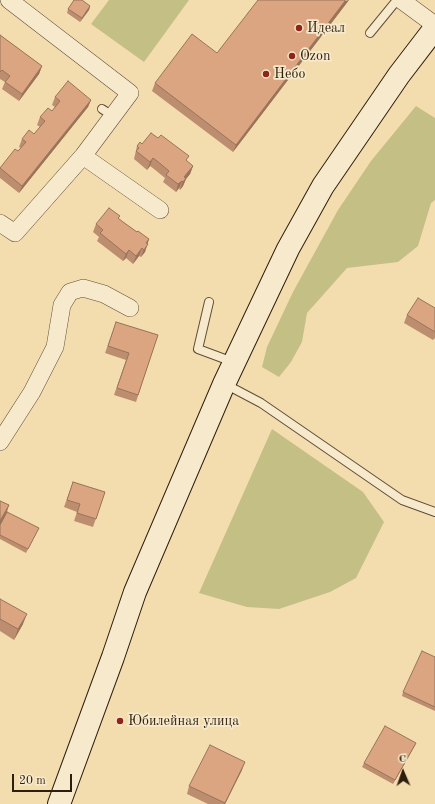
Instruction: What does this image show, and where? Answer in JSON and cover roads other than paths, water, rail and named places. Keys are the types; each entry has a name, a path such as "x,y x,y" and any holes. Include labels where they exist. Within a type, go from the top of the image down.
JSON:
{"main road":[{"path":"59,804 113,657 135,592 224,384 288,249 323,186 399,75 435,28"}],"street":[{"path":"0,223 15,233 83,156 107,113 130,92 9,0"},
{"path":"401,0 435,25"},
{"path":"83,156 160,210"},
{"path":"0,442 32,392 55,347 62,305 70,292 83,288 104,294 130,308"}],"lane":[{"path":"370,33 397,0"},
{"path":"209,302 198,349 234,362"},
{"path":"224,384 261,403 402,500 435,512"}],"place":[{"name":"Идеал","path":"299,28"},
{"name":"Ozon","path":"292,56"},
{"name":"Небо","path":"266,74"},
{"name":"Юбилейная улица","path":"120,721"}]}
